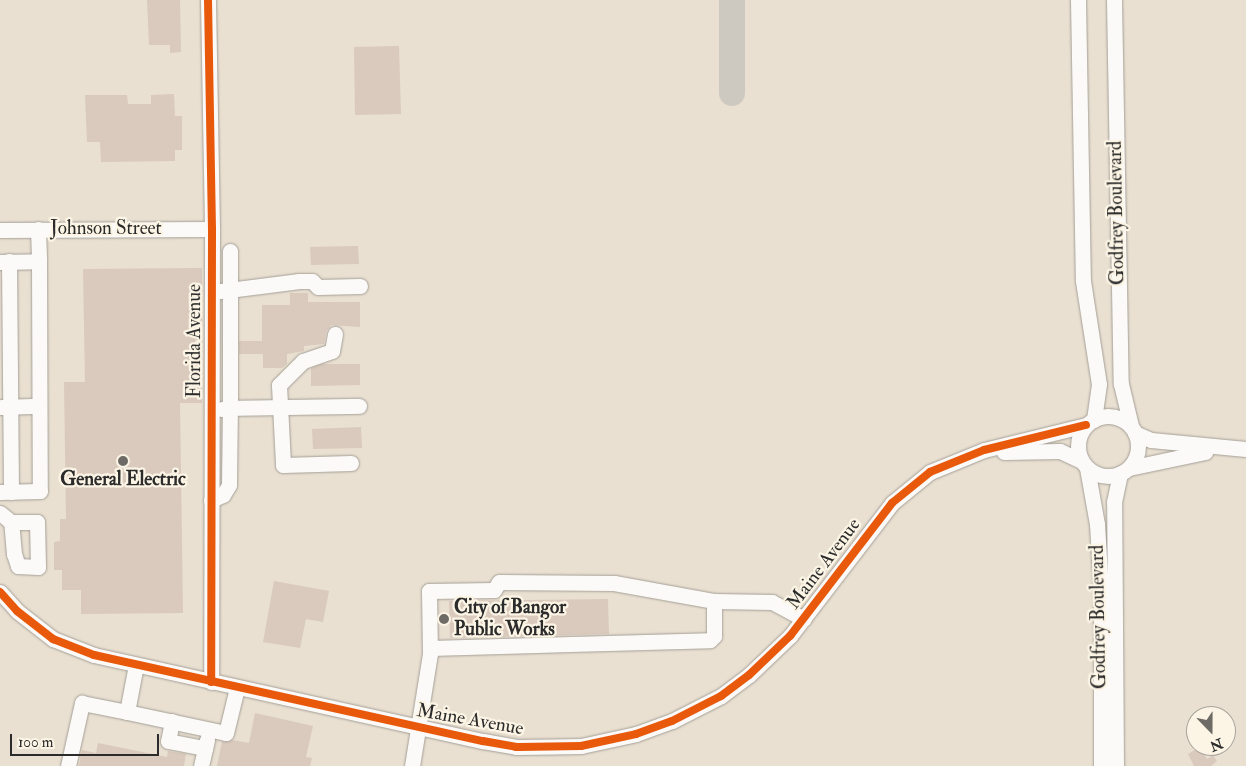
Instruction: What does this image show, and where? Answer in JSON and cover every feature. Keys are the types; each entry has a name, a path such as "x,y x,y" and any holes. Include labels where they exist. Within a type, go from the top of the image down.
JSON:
{"street":[{"name":"Florida Avenue","path":"208,0 212,228 211,682"},
{"name":"Godfrey Boulevard","path":"1078,0 1083,281 1099,384 1090,422"},
{"name":"Godfrey Boulevard","path":"1114,0 1122,384 1133,429"},
{"name":"Johnson Street","path":"0,230 212,228"},
{"path":"38,229 39,261 40,492 6,492 4,262 39,261"},
{"path":"211,500 227,492 230,473 230,251"},
{"path":"212,291 299,281 312,281 318,287 360,286"},
{"path":"335,334 332,351 303,361 279,385 283,465 351,463"},
{"path":"5,406 40,406"},
{"path":"212,409 359,406"},
{"path":"1224,446 1103,476 1084,464 1078,443 1090,422 1109,416 1151,440 1224,446 1246,449"},
{"name":"Maine Avenue","path":"0,592 17,612 53,639 94,655 420,728 516,747 581,746 636,734 721,696 772,655 804,619 892,504 930,472 963,456 1090,422"},
{"path":"1125,471 1138,450 1133,429"},
{"name":"Maine Avenue","path":"963,456 1041,450 1072,454 1084,464"},
{"name":"Godfrey Boulevard","path":"1084,464 1097,524 1101,590 1101,766"},
{"name":"Godfrey Boulevard","path":"1116,766 1114,502 1125,471"},
{"path":"211,474 230,473"},
{"path":"412,766 420,728 430,648 429,592 494,590 498,582 614,583 714,601 772,602 804,619"},
{"path":"430,648 710,640 714,636 714,601"},
{"path":"127,712 136,665"},
{"path":"68,766 82,704 226,733 237,688"},
{"path":"172,721 168,741 205,748"},
{"path":"201,766 209,729"}],"building":[{"path":"147,0 180,0 181,52 170,53 170,45 149,45"},
{"path":"399,46 401,114 355,115 354,47"},
{"path":"174,94 175,116 182,116 182,150 175,150 175,161 101,162 100,142 87,142 85,95 127,95 128,104 151,104 151,95"},
{"path":"358,246 359,264 311,265 310,247"},
{"name":"General Electric","path":"202,268 202,403 180,403 183,613 81,614 81,590 62,590 62,570 54,570 54,542 60,541 60,519 66,519 64,382 85,382 83,269"},
{"path":"290,293 308,293 308,302 360,302 360,327 331,325 326,332 324,344 304,346 304,351 287,354 287,364 282,368 263,368 263,354 239,354 239,341 262,341 262,305 290,305"},
{"path":"322,364 360,364 360,385 311,386 311,368"},
{"path":"361,427 362,448 313,449 312,429"},
{"path":"274,581 329,591 323,622 306,619 300,648 263,642"},
{"path":"608,599 609,634 450,638 449,601"},
{"path":"255,713 313,726 306,757 312,758 310,766 217,766 222,742 232,740 249,743"},
{"path":"98,743 167,757 168,751 186,754 184,766 79,766 82,750 96,753"},
{"path":"1189,756 1205,756 1207,759 1214,756 1217,761 1211,766 1194,766"}],"taxiway":[{"path":"732,0 732,93"}],"cycle path":[{"path":"208,0 212,229 211,682"},
{"path":"0,592 17,611 53,639 94,655 483,741 516,747 581,746 636,734 672,721 721,696 749,675 790,636 892,503 930,472 984,450 1086,425"}],"place":[{"name":"General Electric","path":"123,461"},
{"name":"City of Bangor Public Works","path":"444,619"}]}
